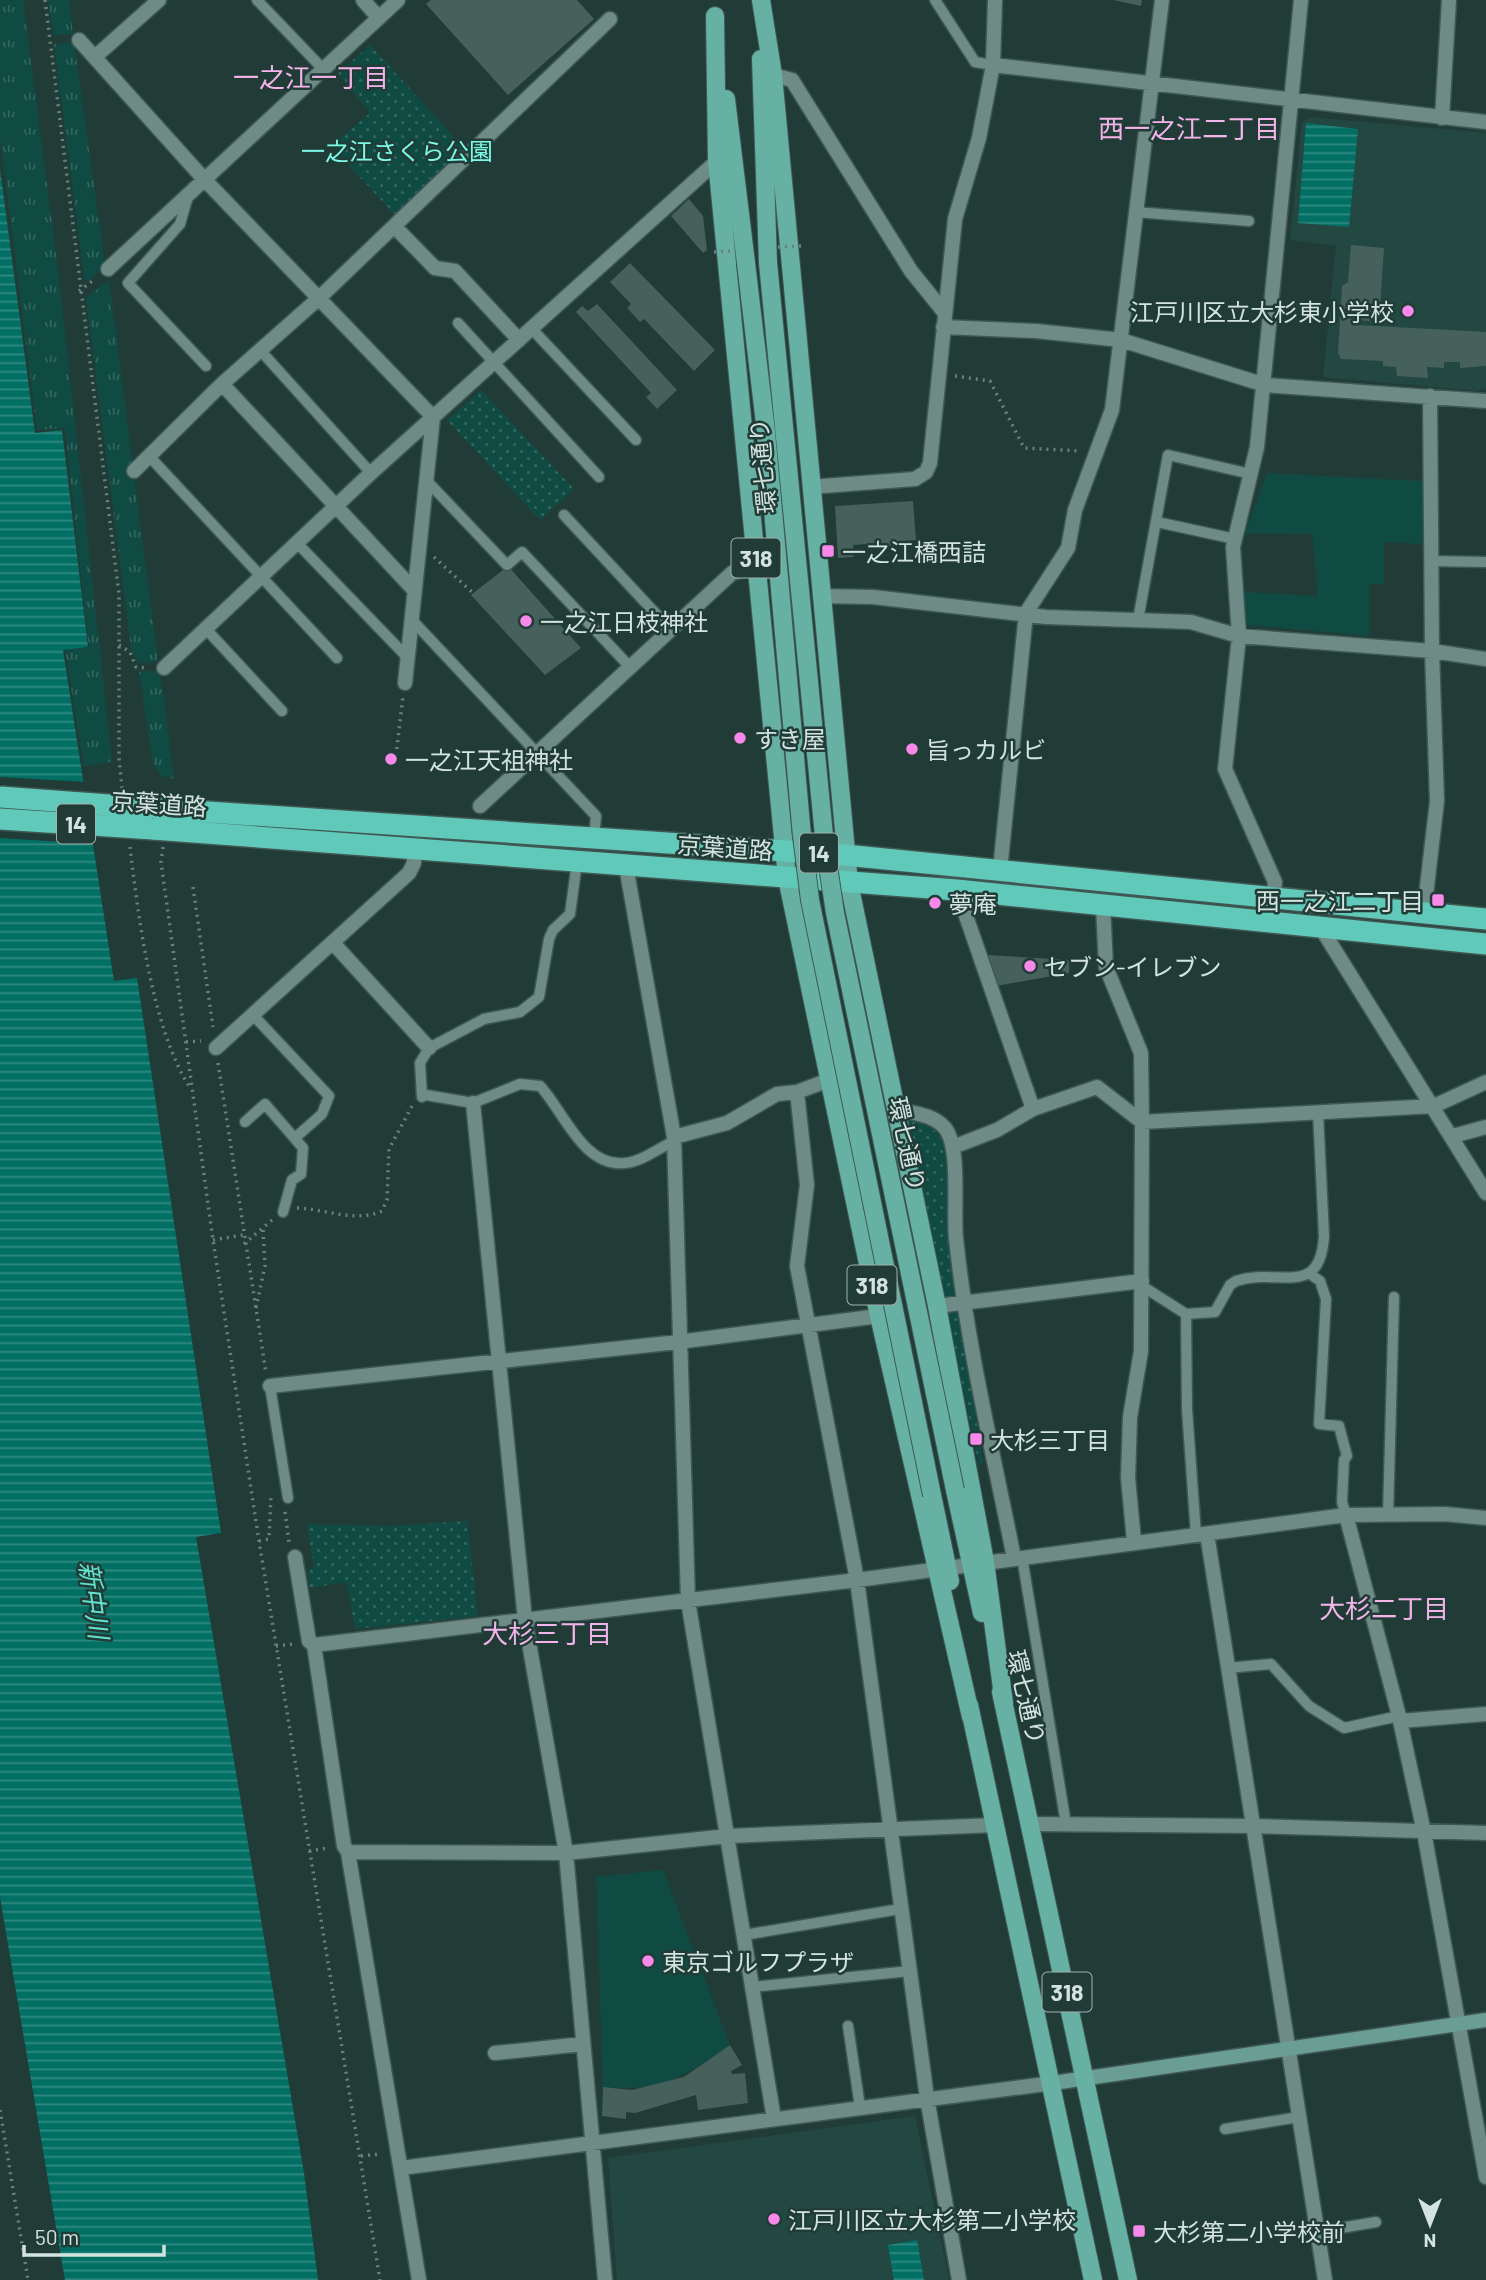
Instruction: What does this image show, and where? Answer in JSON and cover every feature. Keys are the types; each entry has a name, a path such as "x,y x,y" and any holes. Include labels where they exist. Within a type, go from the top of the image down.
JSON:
{"highway":[{"name":"京葉道路","path":"0,797 156,822 414,849 957,890 1486,944"},
{"name":"京葉道路","path":"0,818 594,838 784,850 1486,919"}],"main road":[{"path":"760,0 773,75 845,855 937,1307 977,1563"},
{"name":"環七通り","path":"760,0 768,263 825,846 835,913 955,1490 977,1563 1004,1703 1128,2280"},
{"name":"環七通り","path":"715,8 766,432 810,900 932,1495 942,1569"},
{"name":"318","path":"715,8 718,161 787,878 879,1317 942,1569 971,1717 1053,2083 1093,2280"}],"street":[{"path":"363,0 379,18"},
{"path":"108,269 190,190 398,0"},
{"path":"810,487 915,479 926,472 955,219 979,138 993,65 995,0"},
{"path":"1000,870 1026,613 1068,548 1075,510 1112,410 1162,0"},
{"path":"1273,898 1275,882 1225,769 1239,636 1233,547 1251,474 1265,385 1301,0"},
{"path":"1442,117 1449,0"},
{"path":"96,57 157,1"},
{"path":"134,471 222,384 318,299 610,19"},
{"path":"79,40 203,178 433,417"},
{"path":"993,65 1151,86 1486,122"},
{"path":"773,75 792,80 943,320"},
{"path":"164,668 371,473 718,161"},
{"path":"394,226 435,268 455,271 519,340"},
{"path":"943,320 1121,340 1265,385 1486,401"},
{"path":"222,384 415,591"},
{"path":"1424,912 1437,801 1432,651 1430,396"},
{"path":"405,683 433,417"},
{"path":"480,806 732,573 756,566"},
{"path":"820,596 873,597 1026,613 1191,622 1239,636 1432,651 1486,659"},
{"path":"216,1048 334,944 409,873 414,863 414,849"},
{"path":"626,866 674,1139 678,1342 688,1601 774,2119"},
{"path":"957,890 1032,1109"},
{"path":"1102,905 1106,967 1141,1054 1141,1351 1130,1417 1128,1478 1133,1542"},
{"path":"1321,928 1453,1136 1486,1193"},
{"path":"334,944 429,1048"},
{"path":"674,1139 727,1123 777,1094 797,1092 829,1080"},
{"path":"953,1147 997,1130 1032,1109 1097,1087 1142,1122 1434,1106 1486,1082"},
{"path":"797,1092 807,1185 797,1266 857,1580 927,2098 959,2280"},
{"path":"473,1103 525,1620 566,1853 605,2280"},
{"path":"896,1110 931,1117 945,1128 953,1147 954,1217 963,1303 1018,1558"},
{"path":"1453,1136 1486,1127"},
{"path":"937,1307 1142,1284"},
{"path":"270,1386 678,1342 879,1317"},
{"path":"1346,1515 1399,1719 1424,1832 1486,2177"},
{"path":"314,1646 857,1580 1346,1515 1486,1518"},
{"path":"1201,1535 1227,1668 1286,2050 1325,2280"},
{"path":"295,1557 309,1641 314,1646 344,1846 348,1852 419,2280"},
{"path":"1399,1719 1486,1714"},
{"path":"1031,1824 1252,1826 1486,1833"},
{"path":"348,1852 566,1853 728,1836 996,1825"},
{"path":"401,2168 1053,2083 1486,2020"},
{"path":"495,2053 583,2044"}],"lane":[{"path":"257,0 323,69"},
{"path":"935,0 975,62 993,65"},
{"path":"190,190 180,224 128,283 206,366"},
{"path":"1135,212 1249,221"},
{"path":"458,323 599,477"},
{"path":"532,328 636,440"},
{"path":"260,350 371,473"},
{"path":"1138,620 1168,455 1251,474"},
{"path":"149,456 337,658"},
{"path":"426,480 507,565 523,552 630,667"},
{"path":"564,515 671,629"},
{"path":"1157,522 1235,539"},
{"path":"297,543 407,657"},
{"path":"1431,561 1486,562"},
{"path":"412,620 596,816 594,838"},
{"path":"206,629 282,711"},
{"path":"577,862 570,914 553,930 549,939 539,997 520,1012 484,1019 429,1048 420,1063 424,1096 473,1103 520,1084 540,1086 578,1138 593,1152 616,1163 633,1161 674,1139"},
{"path":"253,1015 329,1096 322,1114 296,1137"},
{"path":"245,1122 265,1104 303,1148 301,1174 292,1180 283,1212"},
{"path":"1142,1284 1186,1314 1215,1312 1230,1285 1245,1278 1297,1278 1310,1274 1323,1256 1324,1236 1318,1112"},
{"path":"1310,1274 1320,1281 1326,1299 1319,1423 1339,1426 1347,1456 1344,1460 1342,1502 1346,1515"},
{"path":"1388,1515 1394,1297"},
{"path":"1186,1314 1187,1409 1201,1535"},
{"path":"270,1386 288,1498"},
{"path":"1018,1558 1066,1824"},
{"path":"1227,1668 1271,1664 1309,1706 1344,1728 1399,1719"},
{"path":"744,1935 901,1909"},
{"path":"752,1987 910,1971"},
{"path":"848,2026 860,2107"},
{"path":"1226,2129 1299,2117"},
{"path":"1317,2232 1376,2222"}],"path":[{"path":"45,0 119,594 119,758 124,800"},
{"path":"939,375 990,380 1024,448 1096,451"},
{"path":"419,544 473,593"},
{"path":"119,645 130,652 136,667 164,668"},
{"path":"396,756 405,683"},
{"path":"156,822 213,1240 380,2280"},
{"path":"129,842 155,996 180,1073 192,1091"},
{"path":"193,887 254,1314 270,1386"},
{"path":"244,1244 283,1212 312,1209 369,1217 382,1211 387,1200 389,1149 408,1112 424,1096"},
{"path":"254,1314 265,1266 263,1229"},
{"path":"213,1240 243,1235"},
{"path":"260,1541 269,1539 272,1486"},
{"path":"0,2110 28,2280"},
{"path":"361,2156 397,2152"}],"shaded area":[{"name":"江戸川区立大杉東小学校","path":"1311,117 1486,133 1486,389 1478,391 1323,377 1336,246 1290,240 1302,122"},
{"name":"江戸川区立大杉第二小学校","path":"915,2116 949,2280 617,2280 608,2158"}],"green space":[{"path":"0,0 23,0 59,277 112,762 84,766 65,650 89,648 65,428 37,430 0,136"},
{"path":"48,0 69,0 73,34 53,35"},
{"path":"74,42 105,265 90,280 85,280 84,275 54,44"},
{"name":"一之江さくら公園","path":"370,45 465,149 395,215 331,146 370,113 338,73"},
{"path":"109,280 158,662 138,663 131,647 86,298"},
{"path":"481,390 574,489 540,520 447,420"},
{"path":"1267,473 1424,481 1422,544 1384,542 1384,584 1369,584 1369,636 1247,625 1244,592 1318,596 1312,534 1245,533"},
{"path":"139,671 160,671 174,779 162,776 153,763"},
{"path":"905,1115 930,1127 948,1149 959,1300 943,1302"},
{"path":"946,1307 960,1307 983,1463 979,1466"},
{"path":"467,1521 478,1616 355,1629 347,1582 310,1588 307,1570 314,1568 307,1524 393,1526"},
{"name":"東京ゴルフプラザ","path":"663,1870 730,2045 699,2066 671,2080 641,2087 603,2087 596,1877"}],"water":[{"path":"1306,123 1358,129 1349,227 1298,223"},
{"name":"新中川","path":"0,169 35,433 62,430 88,647 63,650 114,981 137,978 221,1533 196,1537 304,2173 318,2280 65,2280 0,1897"},
{"path":"917,2240 924,2280 894,2280 888,2245"}],"pier":[{"path":"0,777 87,782 96,844 0,838"}],"building":[{"path":"431,0 577,0 594,19 508,95 426,4"},
{"path":"1113,0 1142,0 1141,6"},
{"path":"689,199 703,216 707,250 703,253 671,216"},
{"path":"1351,245 1384,248 1379,322 1358,320 1357,325 1486,332 1486,366 1460,368 1460,362 1444,362 1444,368 1427,367 1428,378 1397,376 1396,367 1383,366 1383,361 1341,359 1338,353 1342,286 1348,282"},
{"path":"630,263 715,350 694,371 644,319 640,322 627,308 631,304 610,282"},
{"path":"597,304 677,390 657,409 646,397 651,393 576,312 582,306 588,311"},
{"path":"913,501 916,540 891,542 891,549 881,550 881,543 853,545 854,557 838,558 835,506"},
{"name":"一之江日枝神社","path":"508,566 581,648 545,675 471,595"},
{"name":"セブン-イレブン","path":"988,955 1069,960 1069,973 996,986"},
{"path":"730,2045 742,2065 731,2071 732,2074 745,2073 748,2103 698,2110 696,2095 635,2113 626,2112 626,2119 602,2116 603,2087 632,2090 684,2077"}],"place":[{"name":"江戸川区立大杉東小学校","path":"1408,311"},
{"name":"一之江橋西詰","path":"828,551"},
{"name":"一之江日枝神社","path":"526,621"},
{"name":"すき屋","path":"740,738"},
{"name":"旨っカルビ","path":"912,749"},
{"name":"一之江天祖神社","path":"391,759"},
{"name":"西一之江二丁目","path":"1438,900"},
{"name":"夢庵","path":"935,903"},
{"name":"セブン-イレブン","path":"1030,966"},
{"name":"大杉三丁目","path":"976,1439"},
{"name":"東京ゴルフプラザ","path":"648,1961"},
{"name":"江戸川区立大杉第二小学校","path":"774,2219"},
{"name":"大杉第二小学校前","path":"1139,2231"}],"district":[{"name":"一之江一丁目","path":"311,76"},
{"name":"西一之江二丁目","path":"1189,127"},
{"name":"大杉二丁目","path":"1384,1607"},
{"name":"大杉三丁目","path":"547,1632"}]}
